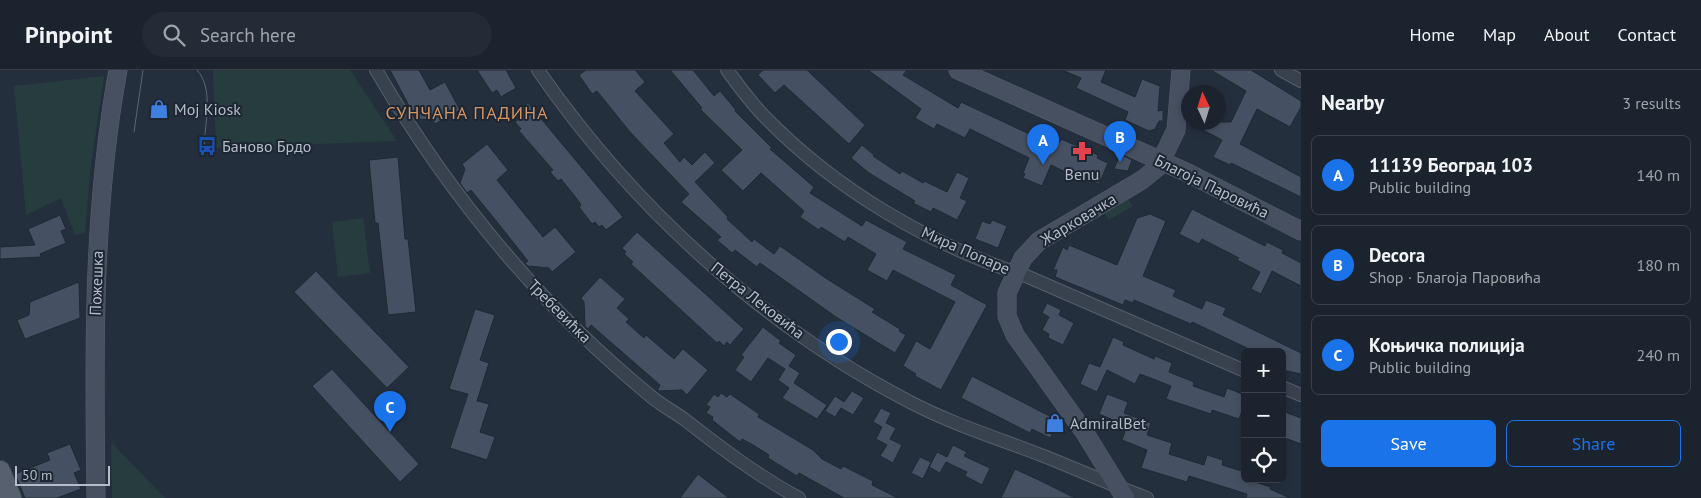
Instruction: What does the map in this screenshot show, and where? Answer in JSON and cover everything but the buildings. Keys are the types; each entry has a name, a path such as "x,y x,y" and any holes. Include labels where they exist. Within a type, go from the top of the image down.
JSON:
{"main road":[{"name":"Пожешка","path":"96,498 94,369 96,270 104,169 118,70"},
{"name":"Благоја Паровића","path":"958,70 1236,196 1301,231"},
{"name":"Жарковачка","path":"1122,493 1086,433 1010,324 1006,298 1014,272 1023,258 1039,241 1142,180 1162,162 1176,130 1181,70"},
{"path":"0,471 11,498"}],"street":[{"name":"Требевићка","path":"376,70 447,180 499,248 540,294 654,399 762,477 800,498"},
{"name":"Петра Лековића","path":"538,70 577,124 657,212 715,268 804,337 841,362 910,402 944,418 1092,475 1122,493 1147,498"},
{"name":"Мира Попаре","path":"726,70 765,116 830,174 880,209 938,239 1241,369"},
{"path":"1281,70 1301,81"},
{"path":"1286,389 1301,395"}],"green space":[{"path":"213,70 350,70 397,141 216,148"},
{"path":"104,76 90,173 85,233 75,235 61,198 26,215 14,86"},
{"path":"1128,199 1133,206 1109,220 1104,213"},
{"path":"363,218 370,273 338,277 332,222"},
{"path":"111,442 165,498 112,498"}],"tram line":[{"path":"134,132 143,70"},
{"path":"197,70 202,77 207,96 204,146"}],"place":[{"name":"Moj Kiosk","path":"159,109"},
{"name":"Баново Брдо","path":"207,146"},
{"name":"Benu","path":"1082,151"},
{"name":"Decora","path":"1120,162"},
{"name":"11139 Београд 103","path":"1043,165"},
{"name":"AdmiralBet","path":"1055,423"},
{"name":"Коњичка полиција","path":"390,432"}],"district":[{"name":"СУНЧАНА ПАДИНА","path":"467,112"}]}
